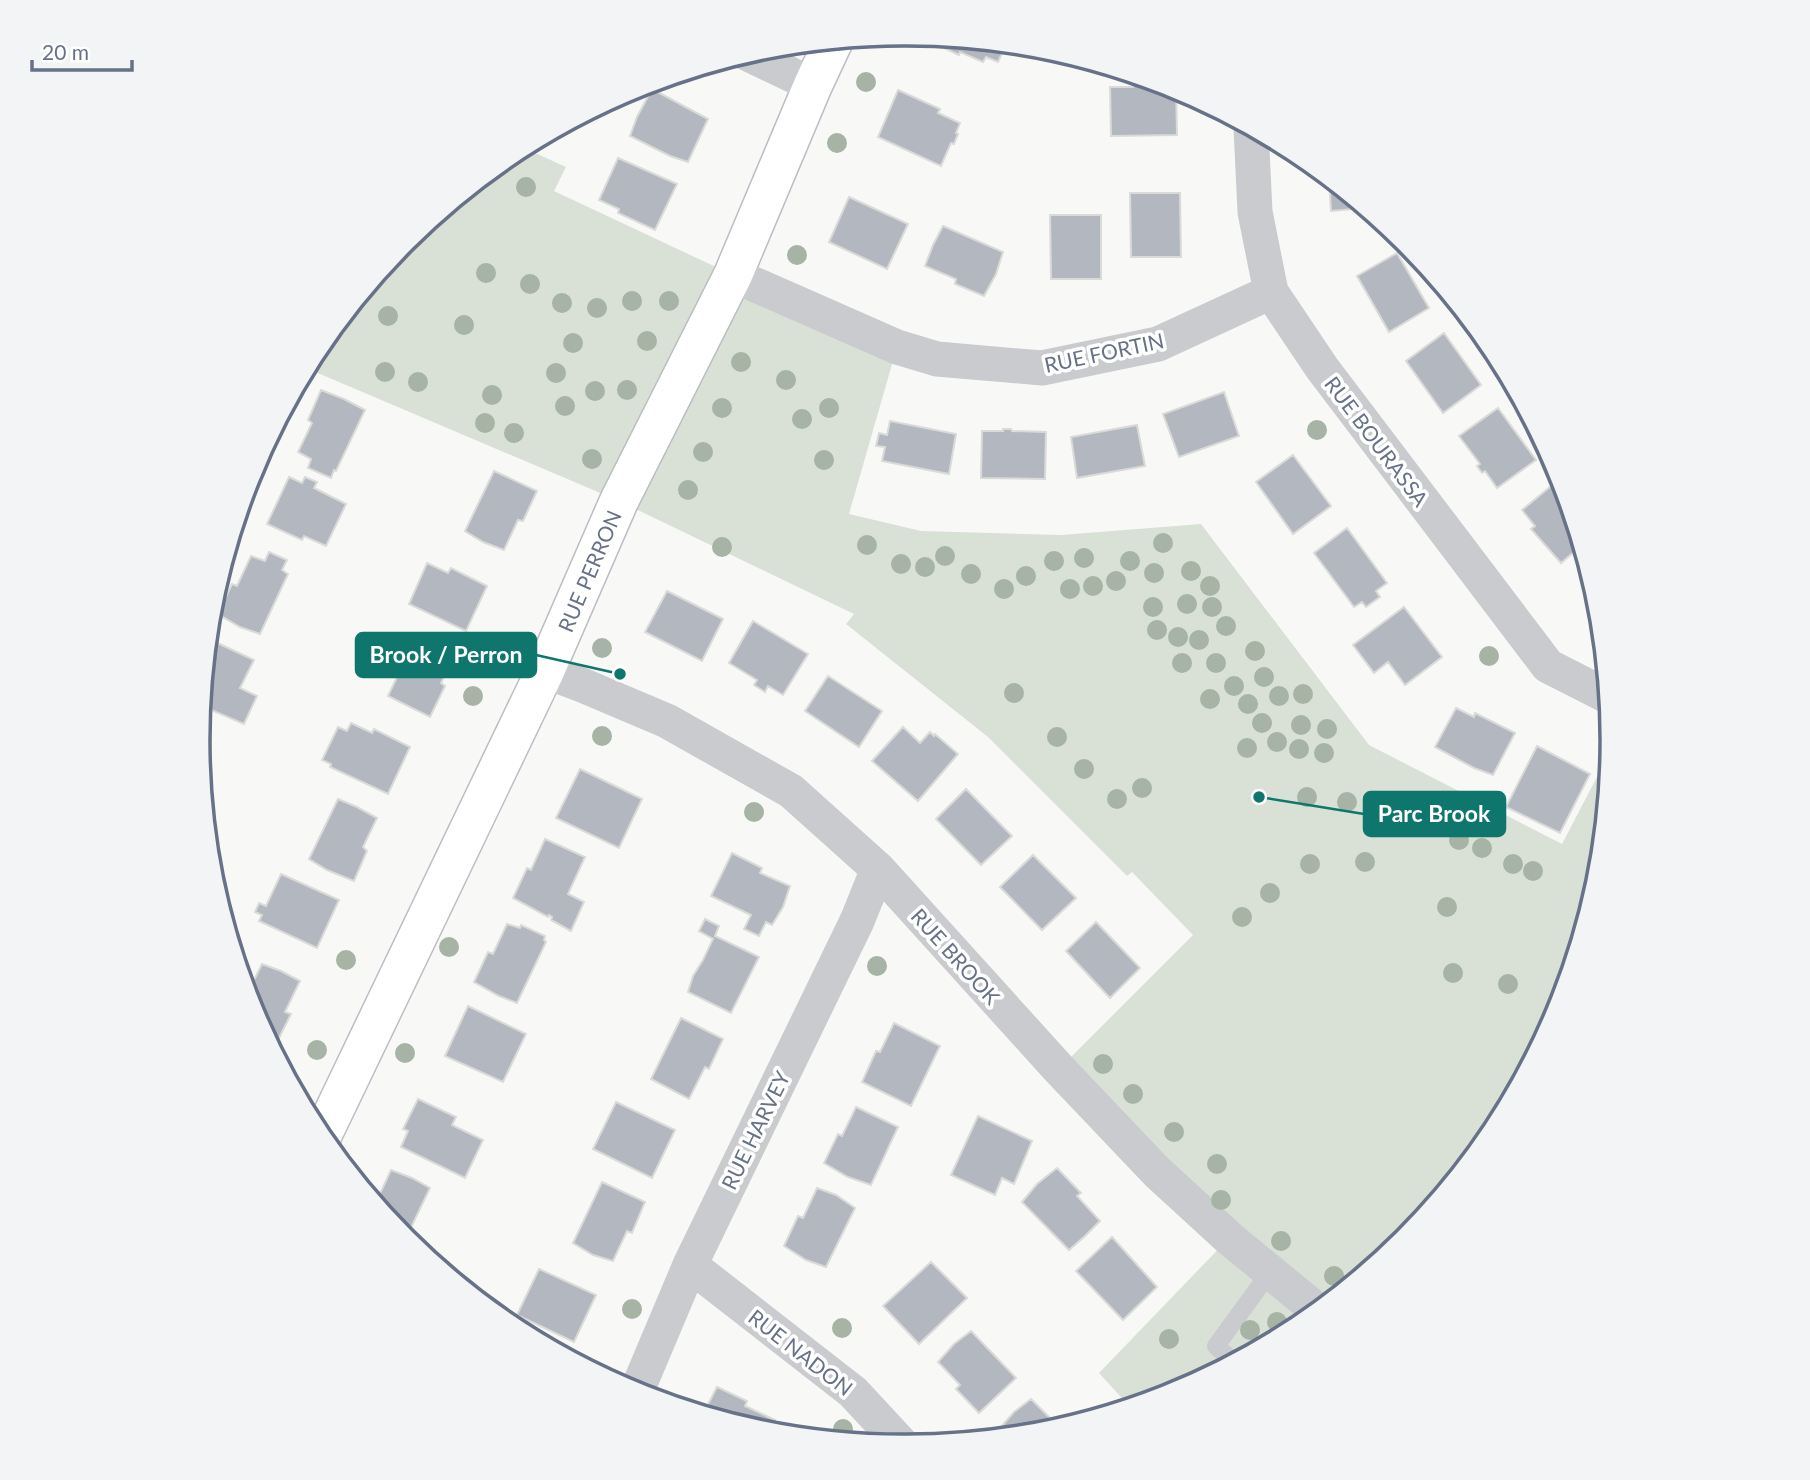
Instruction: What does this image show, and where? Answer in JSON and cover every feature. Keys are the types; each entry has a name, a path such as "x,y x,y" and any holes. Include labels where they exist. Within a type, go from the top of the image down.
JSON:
{"street":[{"name":"RUE PERRON","path":"327,1125 545,671 619,501 733,275 829,50"},
{"path":"762,61 813,85"},
{"name":"RUE BOURASSA","path":"1252,139 1255,212 1271,292 1322,368 1548,666 1598,691"},
{"name":"RUE FORTIN","path":"733,275 897,347 937,359 1042,368 1158,344 1271,292"},
{"name":"RUE BROOK","path":"545,671 667,721 791,791 878,869 1059,1069 1157,1172 1229,1238 1309,1304"},
{"name":"RUE HARVEY","path":"640,1383 690,1265 857,921 878,869"},
{"name":"RUE NADON","path":"690,1265 853,1392 892,1434"}],"lane":[{"path":"1226,1355 1216,1346 1270,1272"}],"shaded area":[{"path":"535,153 566,167 554,191 733,275 897,347 849,514 921,531 1061,535 1201,524 1369,745 1562,844 1598,774 1594,831 1586,875 1563,963 1528,1047 1482,1126 1456,1163 1396,1231 1328,1291 1291,1317 1212,1363 1123,1399 1099,1373 1229,1238 1059,1069 1193,935 1132,872 1127,876 988,737 846,624 854,614 619,501 317,373 354,317 414,249 482,189"}],"building":[{"path":"942,47 1003,52 998,62 986,57 983,62 960,52 959,55"},
{"path":"1133,84 1176,100 1177,135 1111,136 1110,87 1133,87"},
{"path":"898,90 940,109 938,113 960,123 954,144 951,143 941,166 878,137"},
{"path":"657,91 708,119 688,162 630,136 649,94"},
{"path":"618,158 677,184 655,230 618,213 619,209 599,200"},
{"path":"1330,190 1352,209 1331,211"},
{"path":"1130,193 1180,193 1181,257 1131,257"},
{"path":"849,197 908,224 887,269 829,242"},
{"path":"1050,215 1101,215 1101,279 1051,279"},
{"path":"943,226 1003,252 996,274 984,296 955,284 956,279 925,266"},
{"path":"1397,253 1429,308 1389,332 1357,276"},
{"path":"1444,333 1481,385 1443,413 1406,361"},
{"path":"321,390 365,410 331,478 308,468 311,459 298,452 312,423 308,420"},
{"path":"1224,392 1239,436 1179,457 1163,414"},
{"path":"1498,408 1536,460 1497,488 1485,471 1482,473 1477,466 1480,464 1459,436"},
{"path":"890,421 956,434 949,474 882,461 885,447 876,446 879,433 887,435"},
{"path":"1137,425 1145,466 1077,478 1071,437"},
{"path":"1003,429 1046,432 1045,479 981,478 982,431"},
{"path":"1293,455 1331,506 1293,534 1256,482"},
{"path":"494,471 537,491 523,521 518,520 504,550 465,531"},
{"path":"289,477 302,483 305,477 317,482 314,488 346,504 326,546 304,536 302,540 267,524"},
{"path":"1551,486 1574,552 1561,563 1531,529 1535,526 1522,510"},
{"path":"1347,528 1387,583 1376,591 1380,597 1366,607 1362,602 1354,607 1314,553"},
{"path":"269,552 287,560 282,570 288,574 260,634 222,616 232,584 237,586 251,556 265,561"},
{"path":"427,563 448,573 451,568 487,586 466,631 409,604"},
{"path":"667,591 723,619 702,661 645,632"},
{"path":"1404,607 1442,657 1405,685 1388,662 1374,673 1353,645"},
{"path":"753,621 808,654 783,695 768,686 765,692 754,685 757,680 729,663"},
{"path":"417,635 455,654 441,683 445,686 430,717 388,696"},
{"path":"217,643 254,660 240,688 257,696 244,724 211,710"},
{"path":"828,676 882,711 859,747 805,711"},
{"path":"1456,708 1474,717 1475,713 1515,733 1493,775 1435,747"},
{"path":"351,723 372,733 374,729 410,747 388,794 330,767 331,764 322,760 338,727 347,731"},
{"path":"903,727 920,743 930,732 934,736 935,734 958,754 918,801 872,761"},
{"path":"1537,746 1590,774 1560,833 1506,807"},
{"path":"580,769 642,799 619,848 556,818"},
{"path":"966,789 1012,836 981,865 936,819"},
{"path":"338,799 377,818 363,847 367,851 354,881 309,859"},
{"path":"545,839 585,857 568,894 584,902 571,931 551,920 549,915 548,917 513,898 527,868 531,870"},
{"path":"732,853 762,868 760,873 790,886 783,907 772,925 766,922 759,936 744,929 751,915 711,896"},
{"path":"1033,855 1076,898 1042,930 1000,887"},
{"path":"281,874 339,900 317,948 259,921 262,915 255,912 259,903 266,906"},
{"path":"705,919 719,926 715,936 759,957 731,1013 688,992 693,976 713,939 699,931"},
{"path":"1096,922 1140,968 1110,998 1066,951"},
{"path":"507,924 520,928 521,925 545,936 546,942 517,1003 474,982 488,952 493,954"},
{"path":"262,964 300,981 285,1012 291,1014 278,1039 263,1006 254,981"},
{"path":"468,1006 526,1034 503,1082 445,1056"},
{"path":"681,1018 723,1039 709,1069 705,1067 689,1099 651,1079"},
{"path":"894,1023 940,1046 911,1106 862,1082 876,1051 880,1052"},
{"path":"418,1099 456,1117 452,1125 483,1140 465,1178 401,1147 408,1131 403,1129"},
{"path":"616,1102 675,1130 652,1178 593,1149"},
{"path":"856,1107 898,1127 871,1185 848,1177 824,1163 838,1134 842,1136"},
{"path":"978,1116 1032,1141 1014,1184 1002,1178 995,1195 951,1175"},
{"path":"1057,1168 1081,1193 1077,1196 1100,1221 1069,1250 1022,1202 1037,1184"},
{"path":"391,1170 430,1188 411,1228 380,1194"},
{"path":"602,1182 645,1202 632,1233 627,1231 613,1261 593,1255 573,1243"},
{"path":"817,1188 836,1195 855,1208 826,1267 806,1260 784,1246 798,1216 803,1218"},
{"path":"1112,1237 1157,1287 1123,1320 1076,1271"},
{"path":"931,1262 967,1298 919,1344 883,1306"},
{"path":"539,1269 596,1295 574,1342 517,1315"},
{"path":"971,1331 1016,1378 979,1413 956,1389 960,1385 938,1362 954,1344"},
{"path":"717,1387 747,1401 745,1406 775,1420 770,1421 707,1406"},
{"path":"1031,1399 1051,1419 1000,1428 1014,1412"}],"place":[{"name":"Brook / Perron","path":"620,674"},
{"name":"Parc Brook","path":"1259,797"}]}
